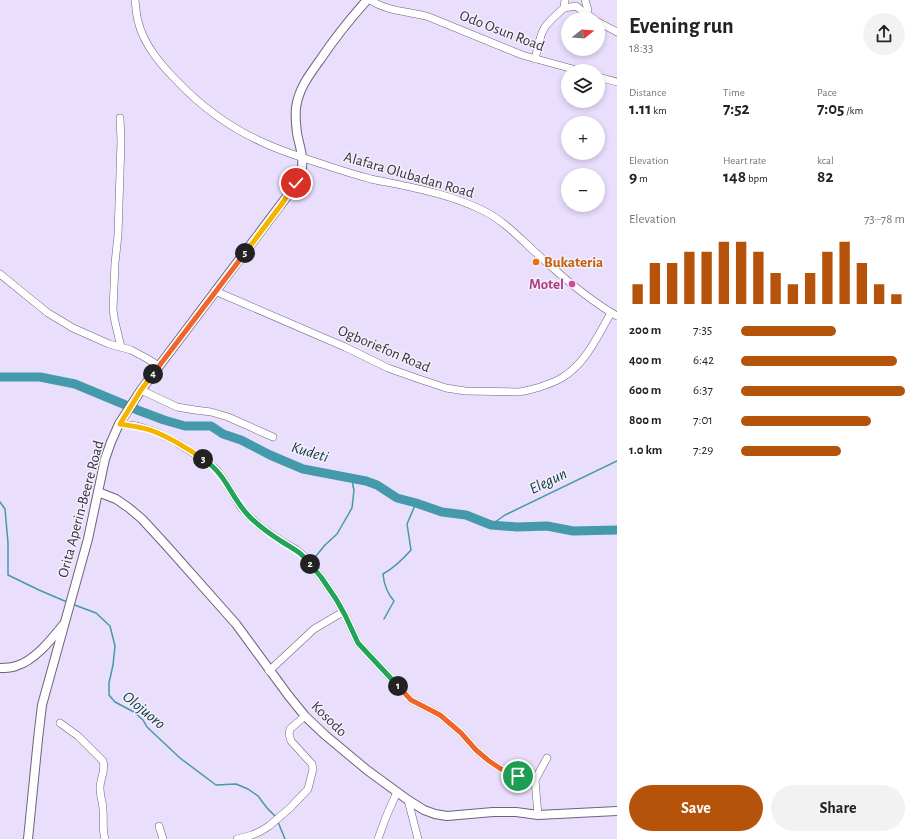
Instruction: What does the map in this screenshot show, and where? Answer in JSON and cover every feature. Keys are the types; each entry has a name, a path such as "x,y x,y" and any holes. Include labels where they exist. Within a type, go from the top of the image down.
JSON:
{"main road":[{"name":"Orita Aperin-Beere Road","path":"28,839 42,705 88,538 105,459 111,442 125,414 141,390 291,191 301,171 302,158 295,118 296,107 302,87 336,36 355,13 369,0"},
{"name":"Kosodo","path":"98,492 116,499 142,519 236,624 288,695 305,716 324,735 397,792 424,810 447,816 493,812 516,812 538,815 617,811"},
{"path":"0,668 17,666 39,652 65,623"}],"street":[{"name":"Alafara Olubadan Road","path":"135,0 137,19 144,39 155,56 167,71 190,94 230,124 263,143 302,158 371,179 441,194 481,210 498,219 567,281 614,314"},
{"name":"Odo Osun Road","path":"369,0 379,6 429,17 516,52 561,66"},
{"path":"564,8 565,0"},
{"path":"585,0 588,10 586,12"},
{"path":"535,59 540,38 548,23 564,8 576,6 584,12"},
{"path":"605,26 617,32"},
{"path":"605,78 617,82"},
{"path":"120,118 121,141 118,235 113,310 121,347"},
{"path":"0,274 48,313 62,322 93,338 121,347 146,358 159,366"},
{"name":"Ogboriefon Road","path":"215,291 344,347 388,368 446,388 464,391 526,391 563,378 581,361 614,314"},
{"path":"141,390 177,407 211,412 228,417 273,437"},
{"path":"120,424 137,426 154,431 176,442 206,461 217,470 240,506 248,515 261,527 304,556 330,589 358,643 411,700 440,715 461,733 476,750 501,769 518,776 535,780"},
{"path":"269,671 314,629 343,612"},
{"path":"237,839 252,835 269,826 290,808 308,789 313,770 312,764 291,741 289,734 290,729 305,716"},
{"path":"60,723 78,736 103,760 105,766 100,780 100,796 103,804 105,839"},
{"path":"538,815 535,780 547,758"},
{"path":"378,839 397,792"},
{"path":"408,800 418,839"},
{"path":"159,826 163,839"}],"waterway":[{"name":"Kudeti","path":"0,377 40,377 75,384 164,420 185,426 211,426 223,434 241,440 270,455 303,469 366,481 377,485 397,498 442,512 466,515 491,525 517,527 547,526 573,531 617,530"},
{"name":"Elegun","path":"491,525 505,515 617,461"},
{"path":"311,562 325,545 337,534 352,508 354,490 352,478"},
{"name":"Olojuoro","path":"0,502 5,509 8,543 8,575 67,602"},
{"path":"384,619 394,601 386,589 383,574 391,569 411,550 407,524 416,503"},
{"name":"Olojuoro","path":"72,604 96,613 110,626 115,646 109,683 109,695 115,702 134,712 143,720 147,727 180,758 216,785 236,784 248,789 258,796 276,817"},
{"name":"Olojuoro","path":"278,822 285,839"}],"place":[{"name":"Bukateria","path":"536,262"},
{"name":"Motel","path":"572,284"}],"route":[{"path":"296,183 141,390 120,424 137,426 154,431 176,442 206,461 217,470 240,506 248,515 261,527 304,556 330,589 345,615 358,643 411,700 440,715 461,733 476,750 489,761 501,769 518,776"}]}
